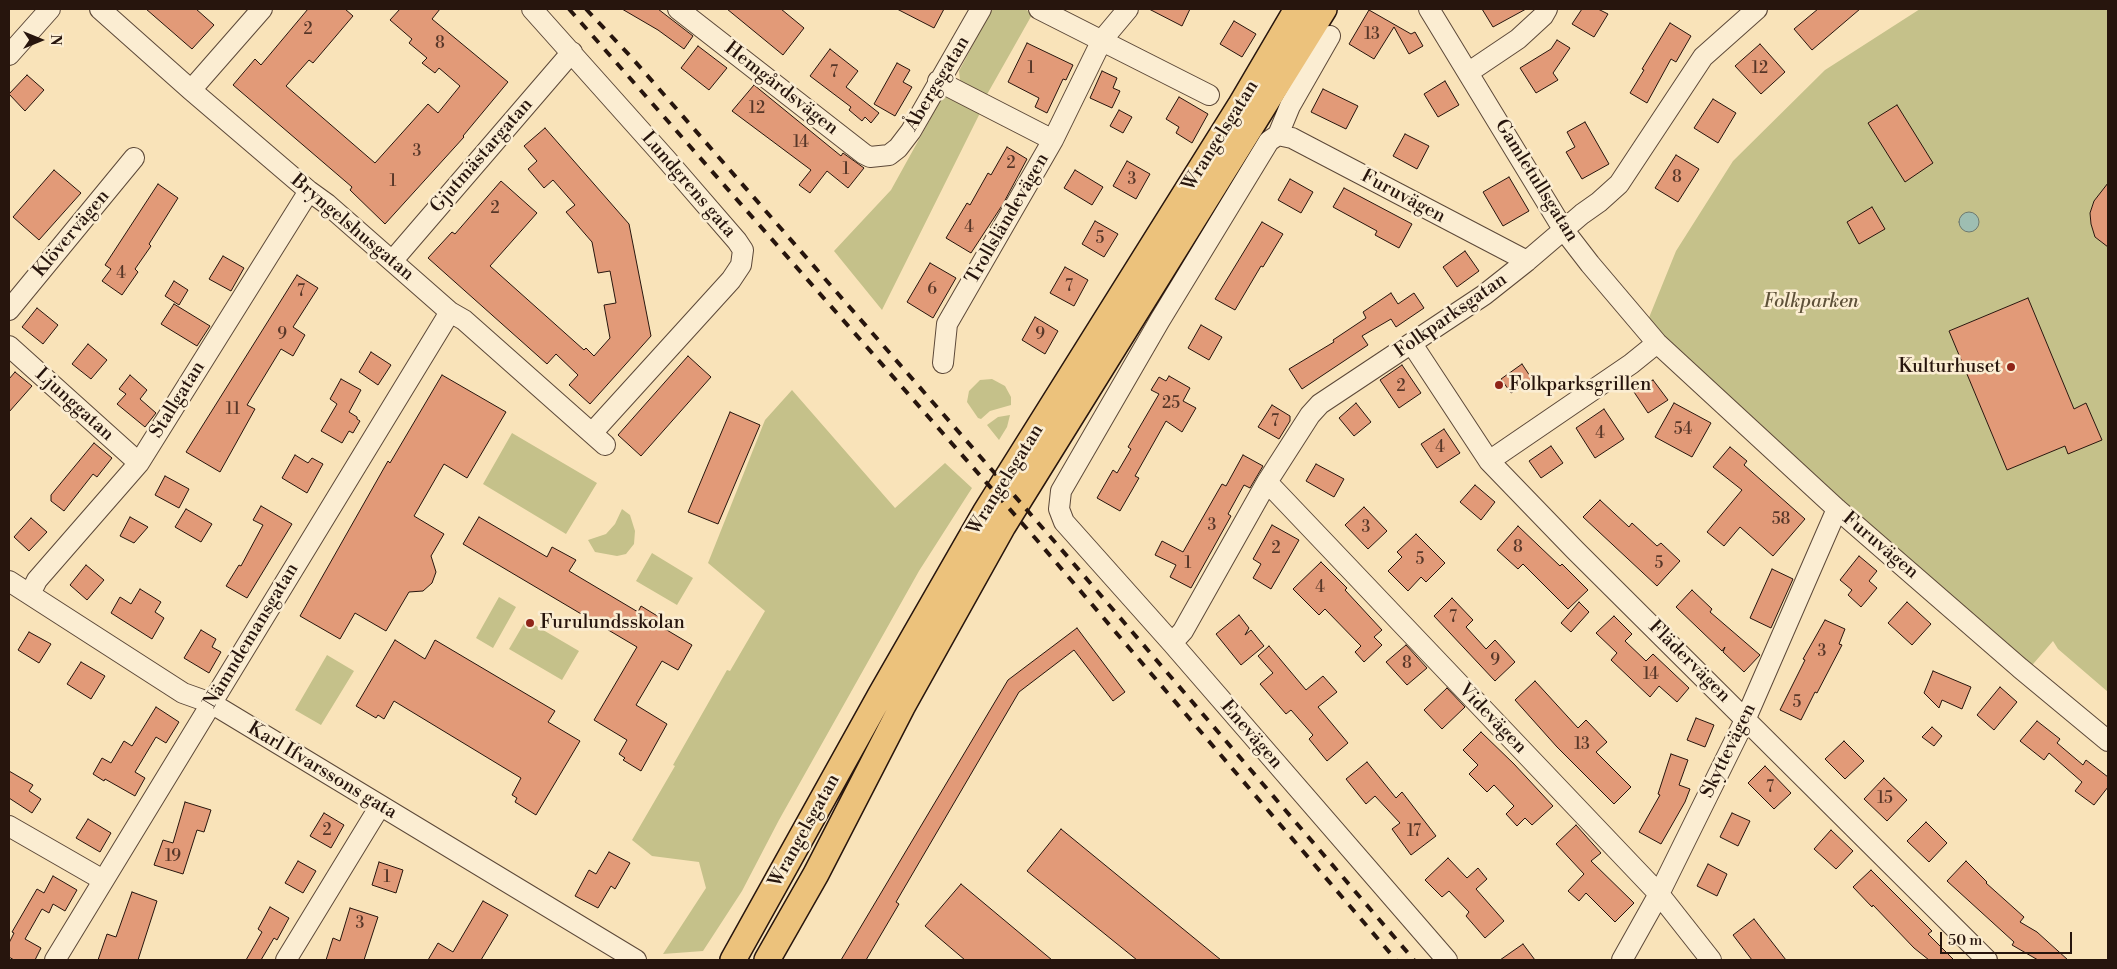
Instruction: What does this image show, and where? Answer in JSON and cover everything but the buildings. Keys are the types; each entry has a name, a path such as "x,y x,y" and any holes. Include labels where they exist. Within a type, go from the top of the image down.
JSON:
{"main road":[{"name":"Wrangelsgatan","path":"733,960 881,694 985,513 1240,106 1297,9"},
{"name":"Wrangelsgatan","path":"767,960 816,874 902,707 1004,526 1324,9"}],"street":[{"path":"9,55 50,9"},
{"name":"Bryngelshusgatan","path":"100,9 191,90 393,260 450,312 464,320 598,439"},
{"path":"191,90 262,9"},
{"name":"Lundgrens gata","path":"532,9 738,241 742,250 741,265 731,280 598,439"},
{"name":"Hemgårdsvägen","path":"678,9 864,154 870,157 888,155"},
{"name":"Åbergsgatan","path":"888,155 898,148 911,131 981,9"},
{"path":"1039,9 1209,95"},
{"path":"1053,140 1102,40 1128,9"},
{"name":"Gamletullsgatan","path":"1429,9 1563,229 1657,343"},
{"path":"1469,72 1518,39 1543,16 1547,9"},
{"name":"Folkparksgatan","path":"1172,643 1183,631 1267,482 1310,415 1320,404 1484,295 1563,229 1599,202 1618,184 1703,57 1757,9"},
{"path":"1278,135 1290,106 1330,36"},
{"name":"Gjutmästargatan","path":"393,260 572,52"},
{"name":"Trollsländevägen","path":"938,81 1053,140 947,324 943,363"},
{"name":"Furuvägen","path":"1278,135 1292,138 1527,261"},
{"name":"Enevägen","path":"1278,135 1269,141 1160,320 1061,491 1059,508 1064,522 1172,643 1446,960"},
{"name":"Klövervägen","path":"9,310 134,158"},
{"name":"Stallgatan","path":"30,594 37,580 139,463 309,191"},
{"name":"Nämndemansgatan","path":"55,960 450,312"},
{"path":"1489,461 1631,364 1657,343"},
{"name":"Furuvägen","path":"1657,343 1837,509 2020,668 2108,741"},
{"name":"Flädervägen","path":"1412,344 1489,461 1575,550 1746,718 1987,960"},
{"name":"Ljunggatan","path":"9,346 139,463"},
{"name":"Videvägen","path":"1267,482 1659,894 1711,960"},
{"name":"Skyttevägen","path":"1622,960 1659,894 1746,718 1837,509"},
{"name":"Karl Ifvarssons gata","path":"9,581 183,693 211,703 636,960"},
{"path":"286,960 380,806"},
{"path":"9,826 103,880"}],"green space":[{"path":"992,9 1024,9 1033,13 985,98 965,88 960,80 959,71"},
{"name":"Folkparken","path":"1920,9 2108,9 2108,195 2094,201 2090,213 2095,237 2108,247 2108,692 2058,649 2053,641 2021,678 1646,325 1676,251 1733,161 1825,70","holes":["2028,298 2074,409 2086,404 2102,440 2065,446 2007,470 1949,331"]},
{"path":"943,96 980,113 882,310 834,251 891,190"},
{"path":"992,379 1005,386 1011,397 1011,405 990,411 981,419 978,418 967,402 969,391 980,380"},
{"path":"792,390 895,508 945,463 972,488 919,571 779,820 742,891 703,951 663,954 706,888 699,862 652,856 632,840 727,670 730,671 765,611 708,563 765,420"},
{"path":"1010,415 1007,427 999,440 987,425 998,417"},
{"path":"512,433 597,483 566,534 483,484"},
{"path":"622,509 630,515 635,531 634,544 626,554 617,556 595,552 588,540 606,534 615,524"},
{"path":"652,553 693,578 677,605 636,581"},
{"path":"499,597 516,607 493,648 476,638"},
{"path":"526,620 579,651 562,680 509,649"},
{"path":"327,655 354,671 321,725 295,710"}],"shaded area":[{"path":"1965,212 1973,212 1979,218 1979,226 1973,232 1965,232 1959,226 1959,218"}],"railway":[{"path":"569,9 1036,539 1396,960"},
{"path":"586,9 632,58 1061,549 1414,960"}],"place":[{"name":"Kulturhuset","path":"2011,367"},
{"name":"Folkparksgrillen","path":"1499,385"},
{"name":"Furulundsskolan","path":"530,623"}]}
